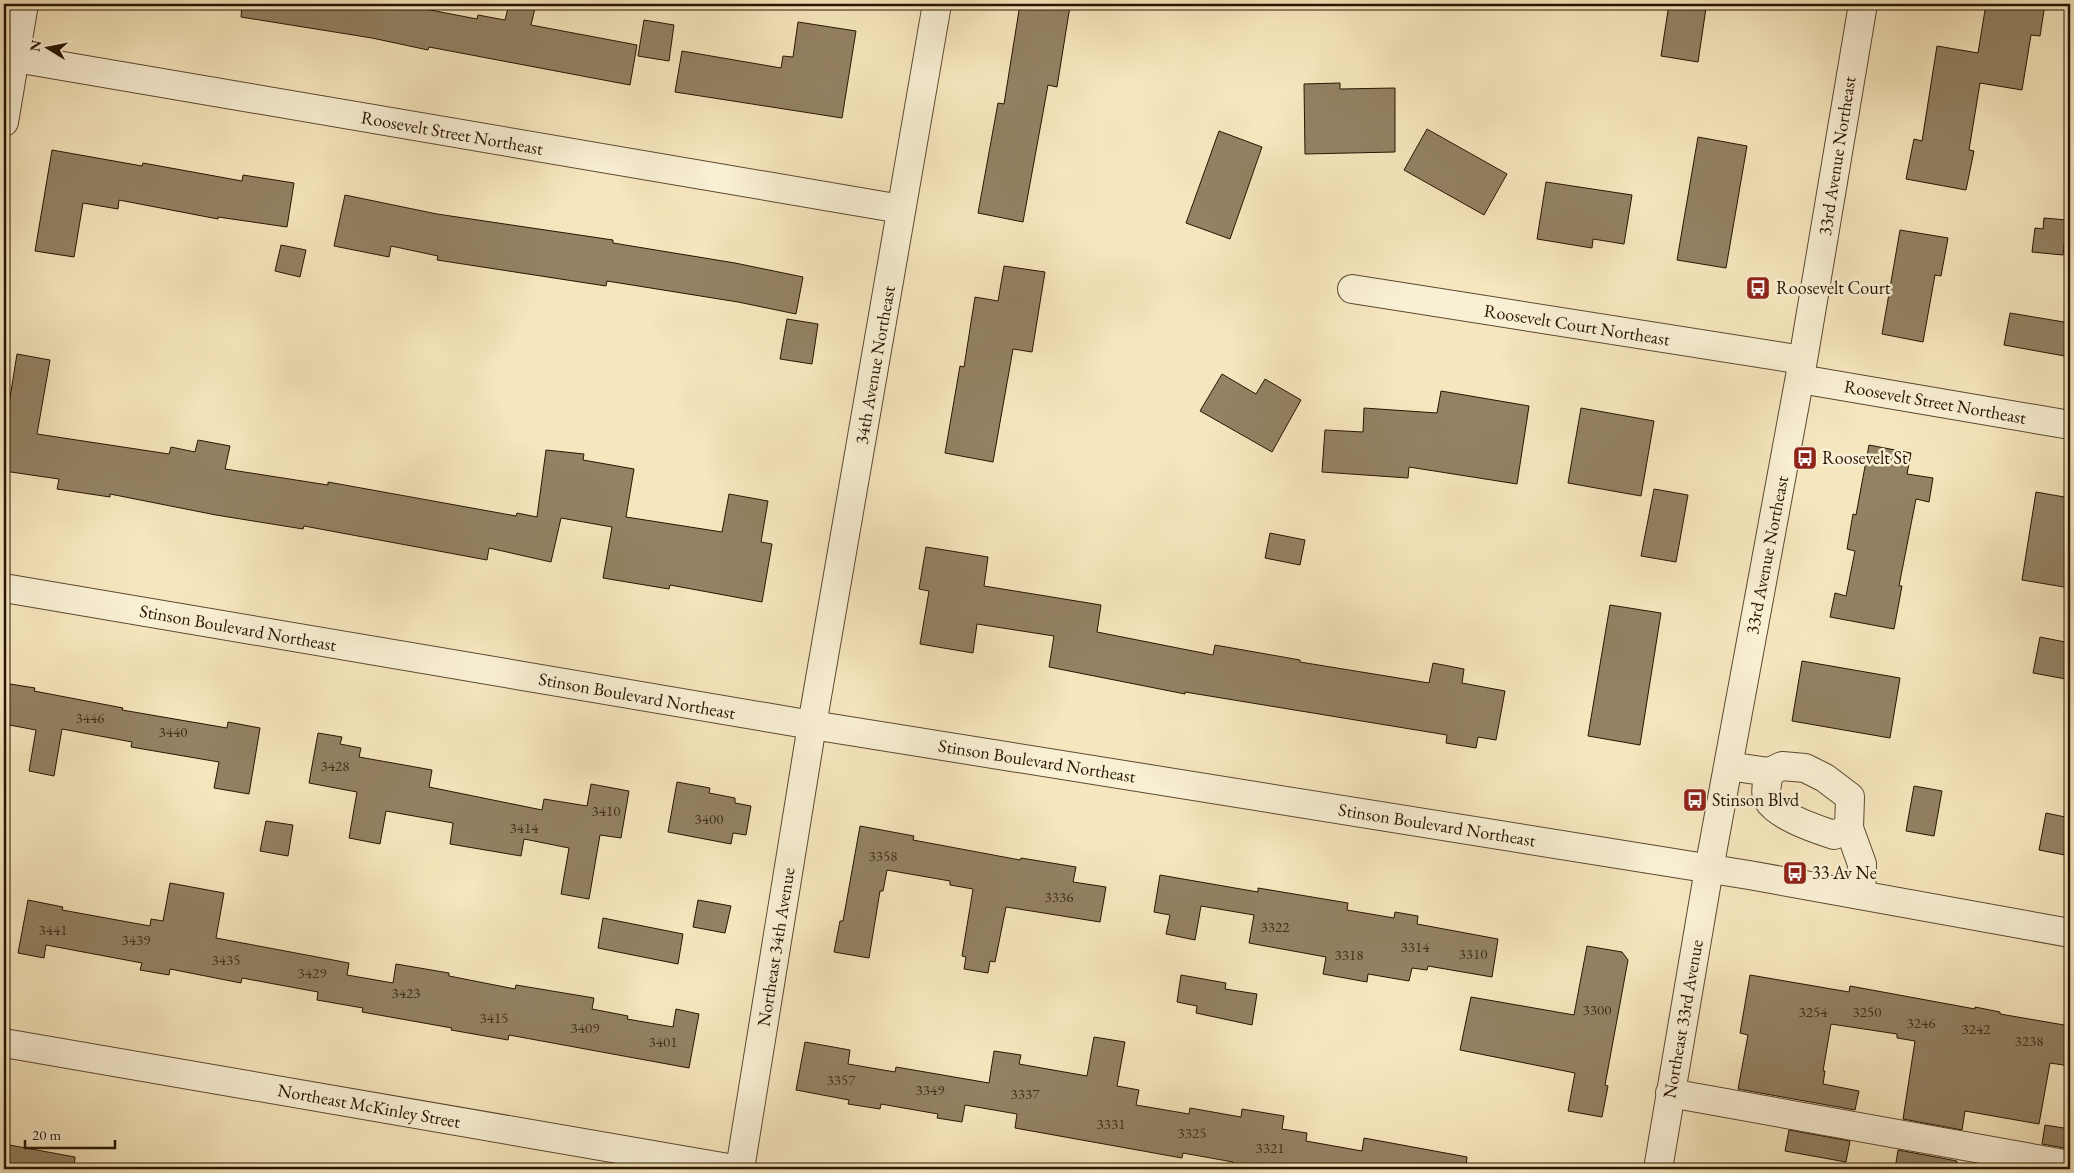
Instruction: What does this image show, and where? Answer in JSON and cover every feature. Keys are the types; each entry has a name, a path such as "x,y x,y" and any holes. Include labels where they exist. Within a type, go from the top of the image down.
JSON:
{"street":[{"path":"4,122 9,57 24,4"},
{"name":"34th Avenue Northeast","path":"812,726 937,4"},
{"name":"33rd Avenue Northeast","path":"1709,869 1802,370 1862,4"},
{"name":"Roosevelt Street Northeast","path":"9,57 901,210"},
{"name":"Roosevelt Court Northeast","path":"1352,289 1802,370"},
{"name":"Roosevelt Street Northeast","path":"1802,370 2070,425"},
{"name":"Stinson Boulevard Northeast","path":"4,588 812,726 1709,869 2070,933"},
{"name":"Northeast 34th Avenue","path":"740,1169 812,726"},
{"path":"1728,766 1769,772 1782,766 1804,768 1825,778 1850,796 1849,828 1862,864 1860,896"},
{"path":"1769,772 1766,788 1768,798 1776,809 1815,829 1834,835 1849,828"},
{"name":"Northeast 33rd Avenue","path":"1658,1169 1709,869"},
{"name":"Northeast McKinley Street","path":"4,1044 734,1169"},
{"path":"1670,1093 2070,1165"}],"building":[{"path":"242,4 399,4 477,19 478,15 505,20 509,4 536,4 531,25 637,45 630,85 429,47 428,50 372,38 241,17"},
{"path":"1020,4 1070,6 1057,87 1048,85 1023,222 978,213 998,103 1004,104"},
{"path":"1669,4 1706,8 1698,62 1661,56"},
{"path":"1986,4 2045,4 2040,36 2031,35 2022,90 1980,83 1969,150 1974,151 1966,190 1906,179 1914,139 1922,141 1937,46 1978,53"},
{"path":"644,20 674,25 669,61 638,56"},
{"path":"798,22 856,31 842,118 675,92 682,51 781,68 783,56 793,57"},
{"path":"1340,83 1340,89 1395,88 1395,152 1305,154 1304,84"},
{"path":"1427,129 1507,174 1484,215 1404,170"},
{"path":"1219,131 1262,147 1230,239 1186,223"},
{"path":"1698,137 1747,146 1726,268 1677,260"},
{"path":"52,150 142,166 143,163 242,181 243,175 294,183 287,227 218,217 218,219 119,200 118,209 83,203 74,257 35,251"},
{"path":"1546,182 1632,195 1624,244 1593,239 1592,248 1537,239"},
{"path":"345,195 437,214 613,240 613,243 735,263 803,277 796,314 738,302 607,281 606,286 437,260 438,256 391,246 389,257 334,246"},
{"path":"2044,218 2067,220 2063,255 2032,252 2035,228 2043,229"},
{"path":"1900,230 1948,238 1941,276 1935,275 1923,342 1882,334"},
{"path":"281,245 306,250 300,277 275,271"},
{"path":"1004,266 1045,272 1032,352 1013,349 993,462 945,453 960,366 964,367 975,297 998,301"},
{"path":"2010,313 2070,323 2070,357 2004,345"},
{"path":"787,319 818,324 812,364 780,359"},
{"path":"17,354 50,360 37,434 169,454 171,447 195,452 198,440 230,446 225,469 328,485 328,482 516,516 517,513 537,517 546,450 584,454 583,460 634,469 626,517 722,532 729,494 768,501 761,542 772,544 762,602 670,585 669,589 603,578 612,527 561,518 551,562 489,548 487,560 304,526 303,529 216,515 110,494 110,497 57,489 59,479 4,471 4,435"},
{"path":"1222,374 1256,394 1265,379 1301,400 1272,452 1200,411"},
{"path":"1441,391 1529,406 1517,484 1409,467 1408,478 1322,472 1325,430 1363,432 1364,408 1437,413"},
{"path":"1581,408 1654,421 1641,496 1568,483"},
{"path":"1869,445 1911,453 1907,474 1933,478 1929,502 1916,499 1899,586 1902,586 1894,629 1830,617 1835,593 1846,596 1855,551 1847,549 1853,514 1856,515"},
{"path":"1654,489 1688,495 1676,562 1641,556"},
{"path":"2036,492 2070,498 2070,588 2022,580"},
{"path":"1270,533 1305,540 1300,565 1265,558"},
{"path":"926,547 988,557 984,586 1101,605 1097,632 1213,655 1215,645 1300,660 1300,662 1429,683 1433,663 1464,669 1462,683 1505,691 1496,740 1478,737 1476,748 1446,743 1447,735 1185,692 1185,694 1049,667 1054,636 977,624 973,653 920,644 929,591 919,589"},
{"path":"1610,605 1661,613 1640,745 1588,736"},
{"path":"2040,637 2070,643 2070,658 2066,679 2033,673"},
{"path":"1802,661 1900,678 1890,738 1792,721"},
{"path":"4,683 35,688 34,691 123,708 122,710 227,728 228,722 260,728 249,794 214,788 219,762 131,747 132,742 62,729 54,776 29,771 36,730 4,724"},
{"path":"318,733 342,737 340,744 361,748 359,757 432,770 429,787 542,810 544,799 587,806 591,784 629,791 621,838 600,835 589,899 561,894 569,848 524,839 521,856 450,844 453,823 386,811 380,844 349,838 357,792 309,783"},
{"path":"677,782 710,788 709,793 735,798 735,803 751,806 746,835 733,833 731,844 668,832"},
{"path":"1914,786 1942,791 1934,836 1906,831"},
{"path":"2046,813 2070,818 2070,856 2039,850"},
{"path":"266,821 293,825 288,856 260,851"},
{"path":"860,826 914,836 913,840 1020,860 1021,858 1076,867 1073,882 1106,887 1100,922 1006,907 995,962 990,961 988,973 964,969 966,957 962,956 973,889 950,885 950,881 887,870 883,891 880,891 869,958 834,952 840,921 843,921"},
{"path":"1160,875 1258,892 1258,888 1348,903 1347,910 1394,918 1395,912 1418,916 1417,924 1498,939 1492,977 1428,966 1427,970 1412,968 1409,981 1368,974 1367,982 1323,974 1326,957 1249,943 1254,915 1201,906 1195,940 1166,934 1170,915 1154,912"},
{"path":"170,883 224,893 216,938 349,963 347,975 393,983 396,964 449,973 449,976 515,989 516,985 594,998 592,1009 628,1016 627,1019 673,1027 676,1009 699,1014 689,1068 509,1035 508,1040 451,1030 452,1028 362,1012 363,1008 317,1000 318,992 242,978 241,983 170,969 169,975 140,970 142,963 46,945 44,958 18,953 28,900 63,907 62,910 150,926 151,919 163,921"},
{"path":"698,900 731,906 725,933 693,927"},
{"path":"603,918 683,934 678,964 598,948"},
{"path":"1587,946 1622,952 1628,960 1605,1085 1608,1086 1602,1117 1568,1111 1575,1073 1460,1050 1471,997 1574,1015"},
{"path":"1181,975 1226,983 1225,989 1257,994 1252,1025 1196,1013 1197,1006 1177,1002"},
{"path":"1750,975 1849,992 1850,986 1975,1009 1975,1007 2000,1012 2000,1014 2070,1026 2070,1066 2050,1063 2039,1124 1965,1111 1962,1130 1903,1119 1915,1041 1897,1038 1897,1034 1831,1024 1823,1071 1825,1071 1823,1084 1859,1091 1855,1110 1738,1089 1748,1035 1740,1033"},
{"path":"1094,1037 1125,1042 1117,1086 1139,1090 1136,1105 1189,1114 1190,1108 1241,1117 1242,1109 1284,1116 1282,1129 1307,1133 1306,1141 1362,1151 1364,1138 1467,1157 1466,1169 1289,1169 1263,1165 1262,1169 1258,1169 1232,1165 1233,1162 1183,1153 1182,1158 1015,1128 1017,1114 965,1105 962,1122 937,1118 938,1114 881,1104 880,1109 848,1104 849,1100 796,1090 805,1042 850,1050 848,1064 895,1072 896,1067 989,1083 994,1051 1021,1055 1019,1064 1087,1076"},
{"path":"2045,1125 2070,1129 2070,1149 2042,1144"},
{"path":"1789,1130 1850,1141 1846,1162 1785,1151"},
{"path":"4,1144 75,1157 74,1169 4,1169"},
{"path":"1898,1150 1957,1161 1956,1169 1895,1169"}],"place":[{"name":"Roosevelt Court","path":"1758,288"},
{"name":"Roosevelt St","path":"1805,458"},
{"name":"Stinson Blvd","path":"1695,800"},
{"name":"33 Av Ne","path":"1795,873"}]}
